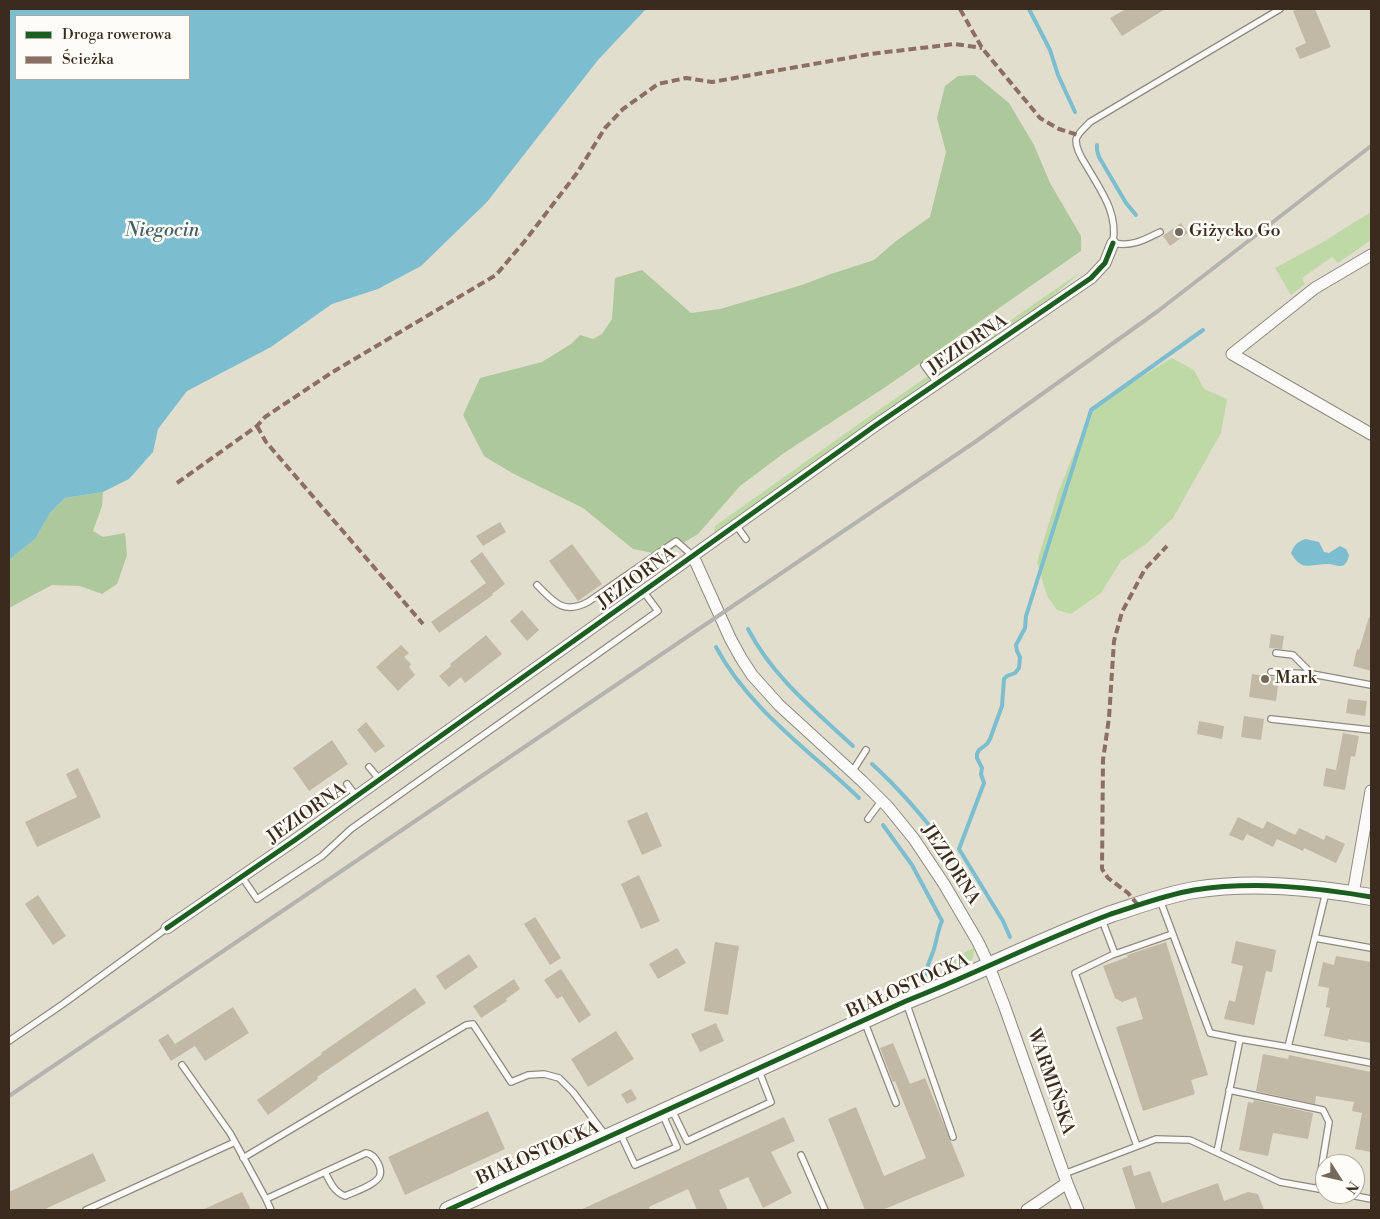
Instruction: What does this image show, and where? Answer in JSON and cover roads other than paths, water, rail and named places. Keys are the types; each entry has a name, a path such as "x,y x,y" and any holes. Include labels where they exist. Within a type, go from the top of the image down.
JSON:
{"street":[{"name":"JEZIORNA","path":"167,928 380,780 937,383 1092,278 1105,263 1113,244"},
{"path":"1371,255 1315,288 1232,354 1371,434"},
{"name":"JEZIORNA","path":"693,556 730,638 749,670 779,705 882,800 903,824 928,859 980,946 989,966"},
{"path":"1353,894 1371,791"},
{"name":"BIAŁOSTOCKA","path":"448,1210 1076,927 1159,898 1194,890 1237,886 1286,886 1371,897"},
{"name":"WARMIŃSKA","path":"989,966 1065,1179 1078,1210"},
{"path":"1027,1210 1065,1179"}],"lane":[{"path":"1160,232 1138,243 1128,245 1113,244 1114,224 1111,210 1081,157 1076,142 1078,135 1090,122 1280,9"},
{"path":"924,365 937,383"},
{"path":"736,525 746,539"},
{"path":"537,585 554,602 566,608 572,608 588,602 676,541 693,556"},
{"path":"242,877 257,899 322,856 351,829 658,612 643,591"},
{"path":"1276,653 1293,655 1312,674"},
{"path":"1270,672 1312,674 1371,685"},
{"path":"1271,719 1371,730"},
{"path":"852,772 866,750"},
{"path":"369,767 380,780"},
{"path":"347,784 356,796"},
{"path":"868,818 882,800"},
{"path":"1288,1047 1316,938 1326,890"},
{"path":"1159,898 1210,1033 1371,1063"},
{"path":"1101,918 1115,954"},
{"name":"JEZIORNA","path":"9,1042 167,928"},
{"path":"1137,1146 1075,973 1115,954 1172,934"},
{"path":"1316,938 1371,948"},
{"path":"906,1002 953,1137"},
{"path":"864,1021 896,1103"},
{"path":"243,1158 466,1024 473,1024 511,1082 528,1075 544,1074 560,1078 614,1135 635,1165 677,1147 667,1111"},
{"path":"1217,1152 1240,1039"},
{"path":"182,1066 230,1133 271,1210"},
{"path":"667,1111 687,1141 771,1102 758,1069"},
{"path":"1229,1090 1322,1110 1329,1122 1324,1154"},
{"path":"1065,1179 1156,1139 1190,1140 1280,1182 1315,1188"},
{"path":"86,1210 234,1142"},
{"path":"266,1199 366,1153 372,1154 376,1158 381,1175 377,1181 345,1196 338,1194 325,1172"},
{"path":"800,1155 825,1210"}],"water":[{"name":"Niegocin","path":"9,9 646,9 598,60 487,202 421,266 378,289 332,304 271,347 187,391 158,429 153,452 129,479 103,492 65,498 50,513 35,539 9,560"},
{"path":"1306,539 1319,542 1324,552 1329,553 1340,546 1346,549 1349,555 1347,561 1340,566 1329,564 1302,565 1291,553 1297,544"}],"waterway":[{"path":"1029,9 1050,50 1058,75 1075,112"},
{"path":"1097,145 1099,157 1126,203 1136,215"},
{"path":"1010,937 1003,921 959,849 984,783 981,774 982,768 977,754 990,739 1002,706 1004,679 1015,673 1019,668 1020,657 1016,645 1025,628 1026,616 1091,410 1203,330"},
{"path":"748,629 769,662 795,692 853,746"},
{"path":"716,647 745,690 781,728 859,798"},
{"path":"872,764 913,806 950,852"},
{"path":"883,825 912,865 942,921 923,982"}],"railway":[{"path":"9,1096 975,442 1158,311 1371,146"}],"place":[{"name":"Giżycko Go","path":"1179,232"},
{"name":"Mark","path":"1265,679"}]}
